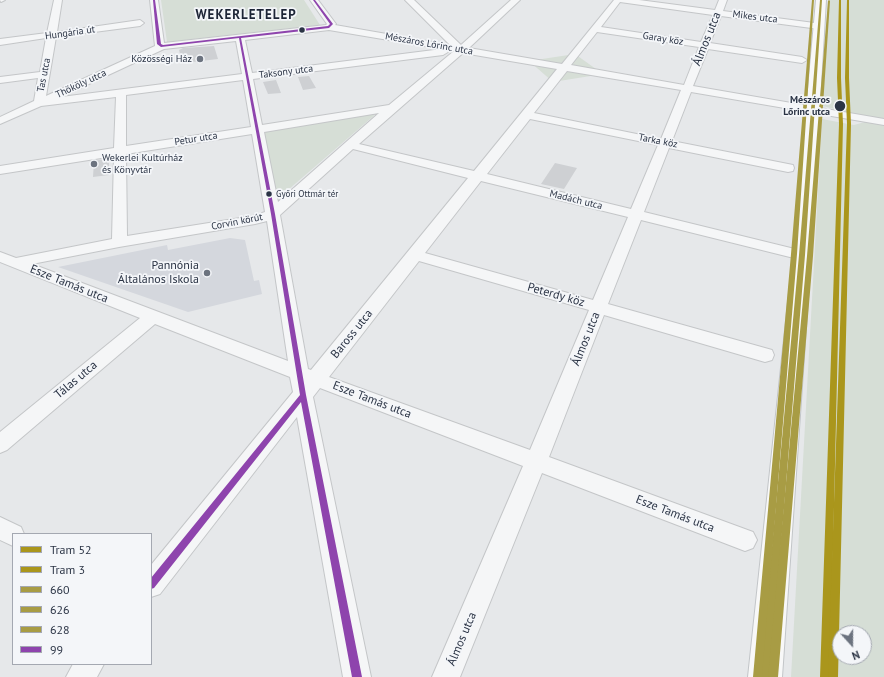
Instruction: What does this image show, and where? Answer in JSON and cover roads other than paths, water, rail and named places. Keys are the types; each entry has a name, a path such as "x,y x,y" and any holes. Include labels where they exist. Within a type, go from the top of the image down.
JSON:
{"main road":[{"path":"765,677 814,110 821,0"}],"street":[{"name":"Tas utca","path":"39,103 58,0"},
{"path":"154,0 159,44 162,46"},
{"path":"314,0 332,24 329,27"},
{"path":"409,0 461,50"},
{"path":"595,29 619,0"},
{"name":"Mikes utca","path":"619,0 819,26"},
{"name":"Álmos utca","path":"446,677 536,462 723,0"},
{"name":"Corvin körút","path":"0,272 5,261 255,220 273,214 392,108 461,50 511,1"},
{"name":"Hungária út","path":"0,42 156,21"},
{"name":"Mészáros Lőrinc utca","path":"240,38 329,27 688,89"},
{"name":"Garay köz","path":"595,29 802,60"},
{"name":"Baross utca","path":"152,585 306,382 415,255 595,29"},
{"path":"240,38 306,382 357,677"},
{"name":"Thököly utca","path":"0,121 162,46 240,38"},
{"name":"Taksony utca","path":"39,103 461,50"},
{"path":"0,80 44,74"},
{"path":"688,89 884,122"},
{"path":"119,242 121,93"},
{"name":"Petur utca","path":"0,170 392,108"},
{"name":"Tarka köz","path":"527,115 788,168"},
{"name":"Madách utca","path":"350,145 802,255"},
{"name":"Peterdy köz","path":"415,255 765,355"},
{"name":"Esze Tamás utca","path":"5,261 152,317 306,382 536,462 745,540"},
{"name":"Tálas utca","path":"0,444 152,317"},
{"path":"0,528 12,534"},
{"path":"80,677 89,665"}],"tram line":[{"name":"52","path":"825,677 841,124 839,78 840,0"},
{"name":"3","path":"833,677 849,124 847,78 848,0"}],"place":[{"name":"Közösségi Ház","path":"200,59"},
{"name":"Mészáros Lőrinc utca","path":"840,106"},
{"name":"Wekerlei Kultúrház és Könyvtár","path":"94,164"},
{"name":"Győri Ottmár tér","path":"269,194"},
{"name":"Pannónia Általános Iskola","path":"207,273"}],"district":[{"name":"WEKERLETELEP","path":"246,15"}]}
